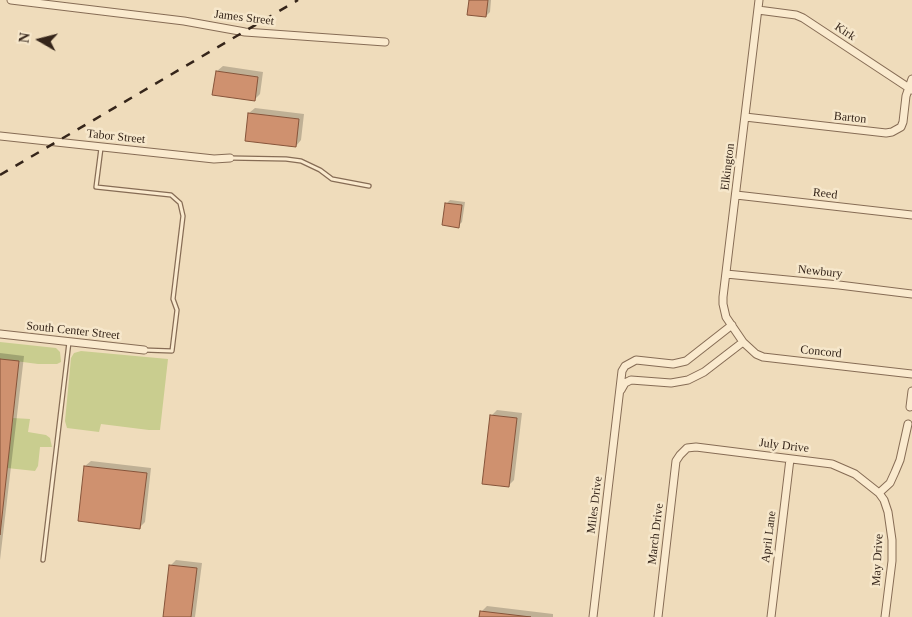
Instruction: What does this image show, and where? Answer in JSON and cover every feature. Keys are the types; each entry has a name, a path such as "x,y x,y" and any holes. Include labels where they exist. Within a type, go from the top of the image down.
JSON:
{"street":[{"name":"James Street","path":"11,0 40,2 184,21 245,32 385,42"},
{"name":"Elkington","path":"738,334 726,317 723,304 759,0"},
{"name":"Kirk","path":"758,10 796,15 803,18 910,89"},
{"name":"Barton","path":"745,117 886,133 892,132 901,127 903,122 912,79"},
{"name":"Tabor Street","path":"0,136 214,159 230,158"},
{"name":"Reed","path":"736,195 912,215"},
{"name":"Newbury","path":"726,274 839,284 912,294"},
{"name":"Miles Drive","path":"593,617 622,371 631,362 642,361 673,364 686,361 732,325"},
{"name":"South Center Street","path":"0,334 144,350"},
{"name":"Concord","path":"738,334 743,342 756,354 763,357 912,374"},
{"path":"619,395 626,383 631,380 671,383 688,380 714,365 743,342"},
{"path":"910,407 912,391"},
{"path":"879,493 890,482 895,472 902,453 908,424"},
{"name":"July Drive","path":"680,455 687,448 696,447 822,462 844,468 855,474 879,493"},
{"name":"March Drive","path":"658,617 676,461 680,455"},
{"name":"April Lane","path":"771,617 790,459"},
{"name":"May Drive","path":"879,493 884,500 888,512 892,540 892,561 885,617"}],"lane":[{"path":"101,146 96,187 171,195 180,204 183,216 173,299 177,310 172,351 144,350"},
{"path":"230,158 302,161 320,170 332,179 369,186"},
{"path":"43,560 69,341"}],"green space":[{"path":"0,342 56,348 60,352 61,362 57,364 38,364 0,359"},
{"path":"81,351 168,359 160,430 101,424 99,432 67,428 65,421 71,358 74,353"},
{"path":"13,418 30,419 28,432 46,435 50,438 52,447 40,447 38,466 35,471 7,468"}],"building":[{"path":"469,0 488,0 486,17 467,15"},
{"path":"216,71 258,77 255,101 212,95"},
{"path":"248,113 299,119 296,147 245,141"},
{"path":"445,203 462,205 459,228 442,225"},
{"path":"0,359 19,361 0,535"},
{"path":"490,415 517,418 509,487 482,484"},
{"path":"84,466 147,473 140,529 78,521"},
{"path":"169,565 197,568 191,617 163,617"},
{"path":"480,611 531,617 479,617"}],"railway":[{"path":"0,175 298,0"}]}
